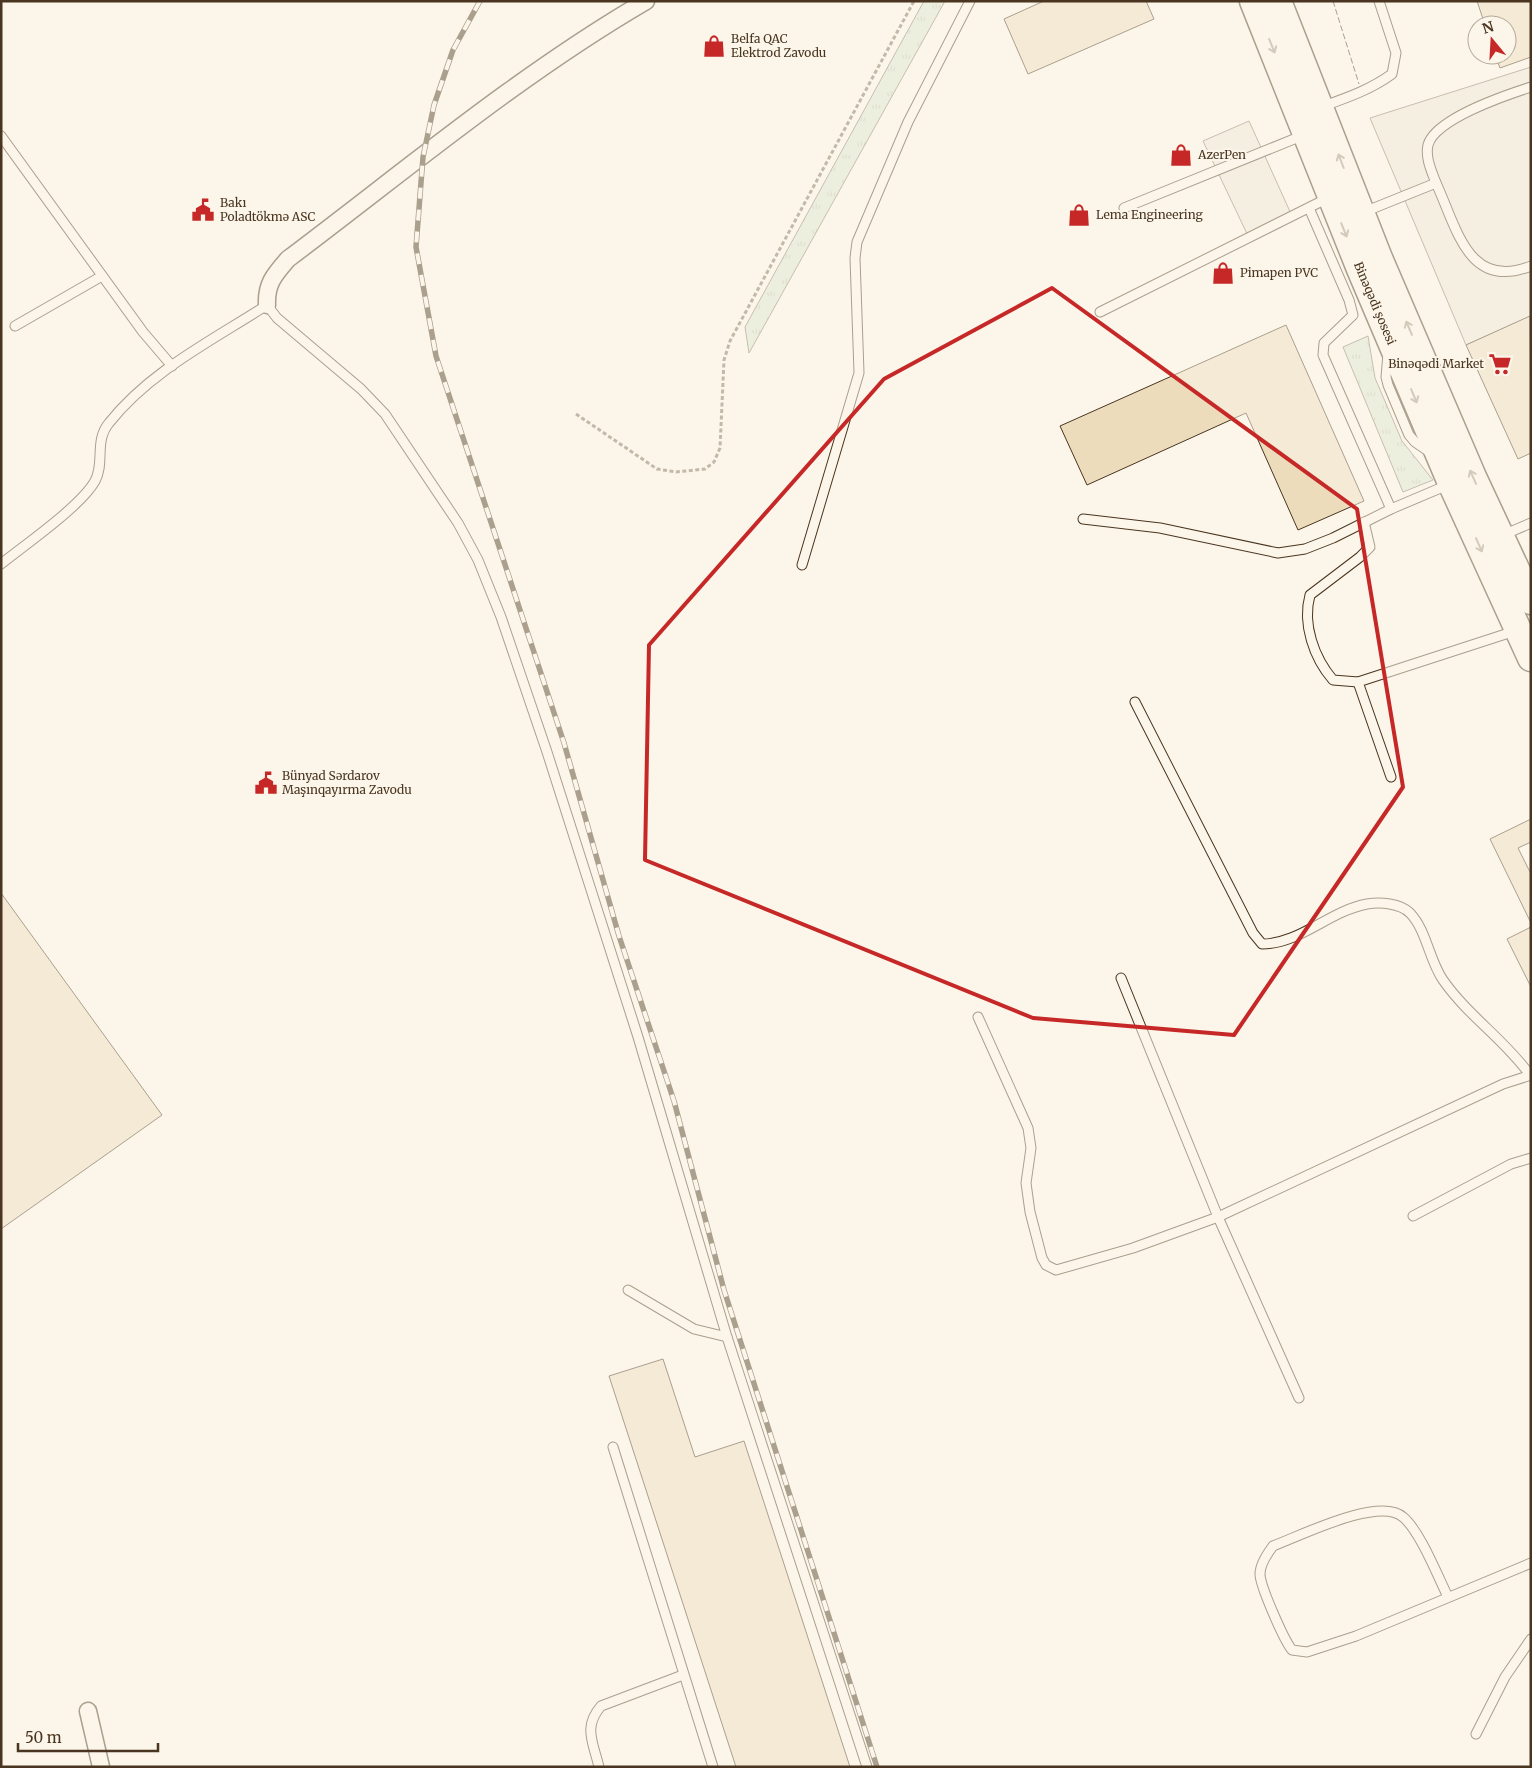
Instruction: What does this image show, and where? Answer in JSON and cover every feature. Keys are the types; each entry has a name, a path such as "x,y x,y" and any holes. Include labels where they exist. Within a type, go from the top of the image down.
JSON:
{"main road":[{"name":"Binəqədi şosesi","path":"1253,1 1307,134 1320,202 1389,338 1531,658"},
{"name":"Binəqədi şosesi","path":"1278,1 1361,213 1414,340 1531,601"}],"street":[{"path":"267,305 266,291 271,278 288,260 542,67 602,27 646,1"},
{"path":"88,1711 101,1767"}],"lane":[{"path":"802,565 859,373 855,258 857,242 908,122 970,1"},
{"path":"1320,108 1378,85 1392,74 1396,53 1379,1"},
{"path":"1531,87 1487,102 1437,130 1428,145 1428,162 1469,256 1488,270 1513,273 1531,266"},
{"path":"1124,208 1307,134"},
{"path":"1,136 142,332 172,366"},
{"path":"1361,213 1436,183"},
{"path":"1100,312 1320,202 1353,315 1324,343 1323,355 1391,509"},
{"path":"15,326 102,276"},
{"path":"1,564 85,495 96,479 101,435 105,428 158,374 267,305 277,318 362,389 385,414 458,523 478,560 501,617 638,1037 727,1337 868,1767"},
{"path":"1083,518 1160,528 1278,553 1305,549 1334,538 1391,509 1447,472"},
{"path":"1364,522 1370,547 1360,557 1310,595 1306,622 1322,668 1333,680 1358,682 1518,630"},
{"path":"1501,536 1531,522"},
{"path":"1358,682 1391,777"},
{"path":"978,1017 1028,1128 1031,1148 1026,1183 1030,1212 1042,1258 1046,1265 1056,1270 1133,1248 1218,1217 1503,1084 1530,1075 1519,1060 1460,1002 1432,960 1420,928 1409,912 1393,904 1368,904 1346,910 1278,944 1262,944 1253,933 1136,702"},
{"path":"1120,978 1218,1217 1299,1398"},
{"path":"1413,1216 1510,1164 1531,1158"},
{"path":"628,1290 694,1328 727,1337"},
{"path":"613,1446 713,1767"},
{"path":"1448,1597 1414,1530 1403,1517 1391,1511 1354,1515 1273,1546 1265,1556 1260,1575 1284,1639 1292,1650 1307,1652 1356,1636 1531,1563"},
{"path":"1476,1734 1505,1677 1531,1639"},
{"path":"599,1767 590,1730 593,1716 601,1706 683,1674"}],"path":[{"path":"576,414 657,469 676,472 705,469 714,462 720,448 724,360 730,340 914,1"}],"highlighted area":[{"path":"1052,288 1357,509 1403,787 1234,1035 1033,1018 645,860 649,645 884,379"}],"green space":[{"path":"924,1 945,1 749,353 745,327"},
{"path":"1368,336 1375,378 1402,441 1433,480 1403,492 1343,347"}],"shaded area":[{"path":"1531,67 1531,316 1466,345 1370,118"},
{"path":"1249,121 1292,216 1249,238 1203,141"}],"building":[{"path":"1044,1 1146,1 1154,19 1028,74 1004,19"},
{"path":"1477,1 1531,1 1531,57 1517,62 1517,15 1482,15"},
{"path":"1530,316 1531,453 1518,459 1466,345"},
{"path":"1286,325 1364,501 1298,530 1246,413 1087,485 1060,426"},
{"path":"1531,819 1531,842 1518,848 1531,874 1530,921 1490,839"},
{"path":"1,893 162,1115 1,1229"},
{"path":"1531,927 1531,987 1507,939"},
{"path":"663,1359 695,1457 744,1441 850,1767 736,1767 609,1376"}],"railway":[{"path":"480,1 453,50 434,105 423,157 416,247 436,356 564,743 619,936 674,1101 724,1290 877,1767"}],"fence":[{"path":"1333,1 1359,84"}],"place":[{"name":"Belfa QAC Elektrod Zavodu","path":"714,46"},
{"name":"AzerPen","path":"1181,155"},
{"name":"Bakı Poladtökmə ASC","path":"203,210"},
{"name":"Lema Engineering","path":"1079,215"},
{"name":"Pimapen PVC","path":"1223,273"},
{"name":"Binəqədi Market","path":"1500,364"},
{"name":"Bünyad Sərdarov Maşınqayırma Zavodu","path":"266,783"}]}
